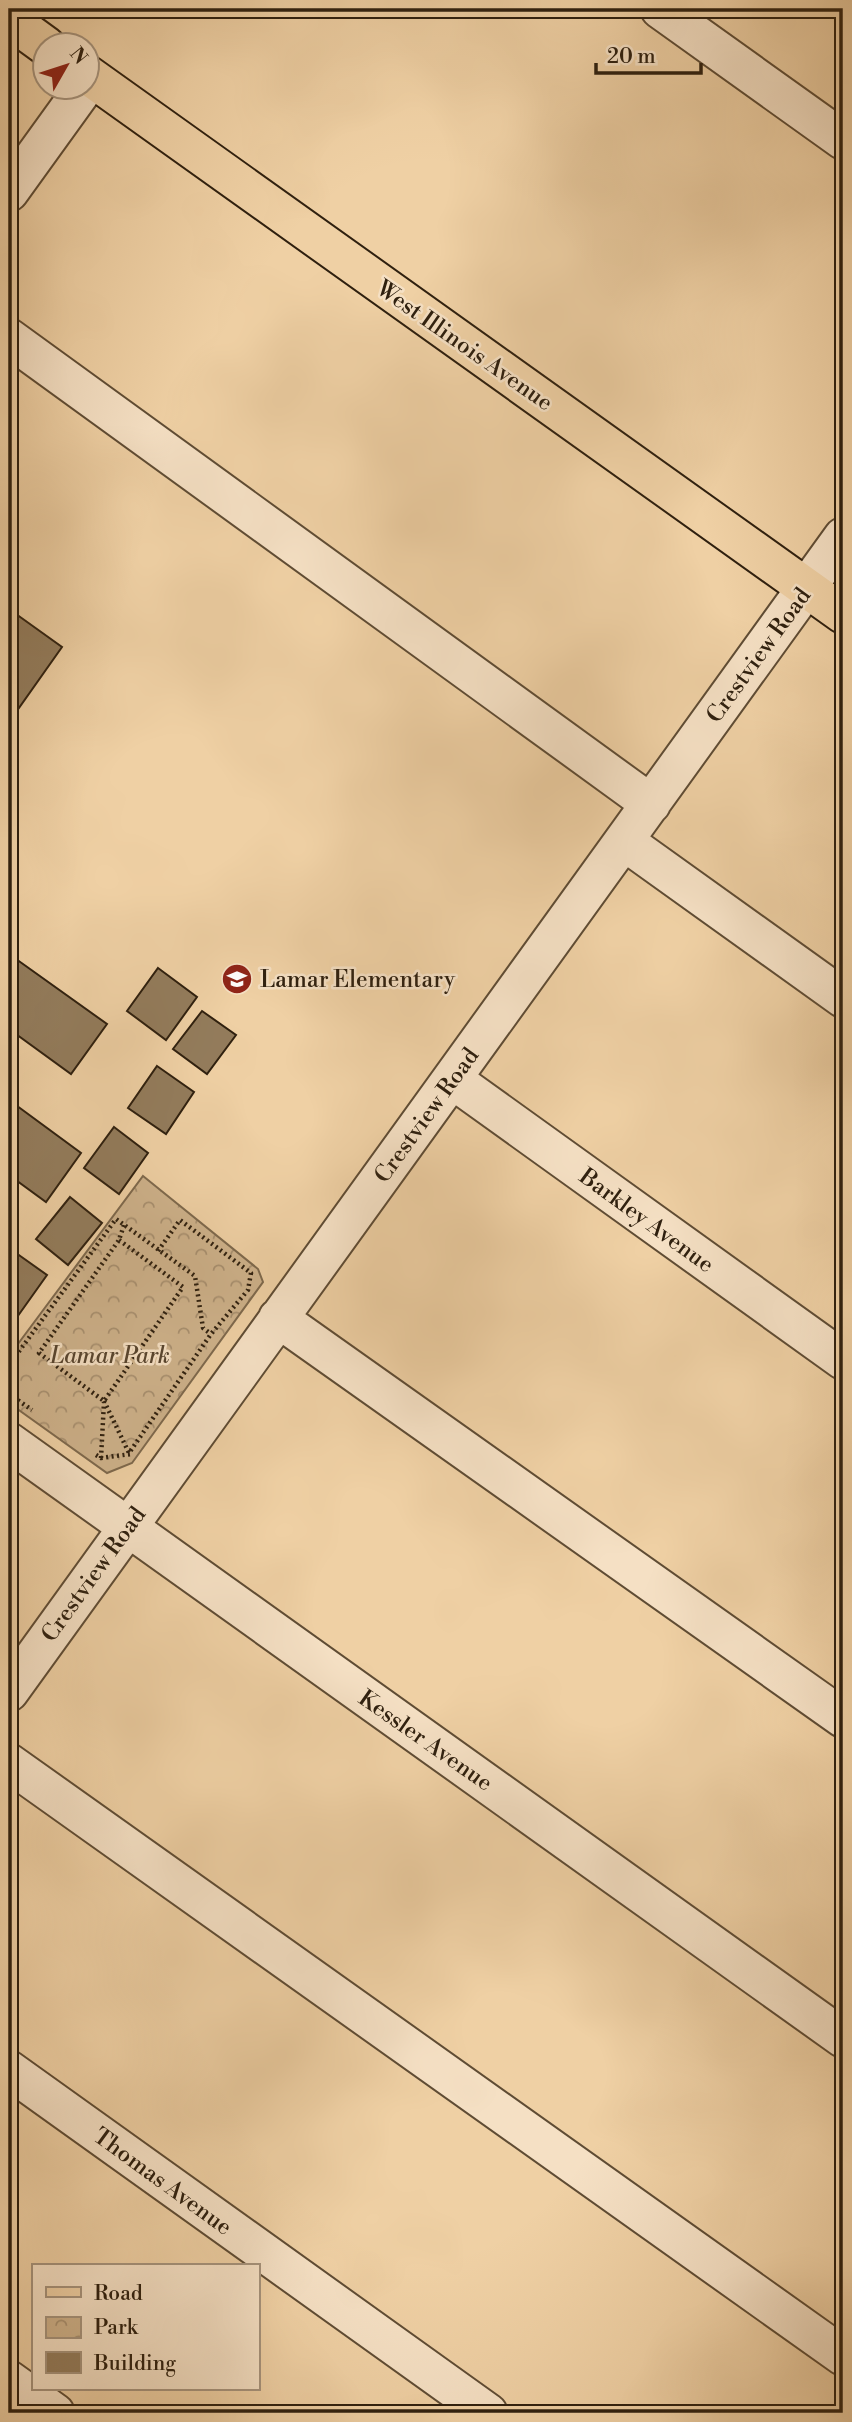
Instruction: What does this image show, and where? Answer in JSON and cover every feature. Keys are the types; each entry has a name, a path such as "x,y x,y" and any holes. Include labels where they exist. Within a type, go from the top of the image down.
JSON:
{"main road":[{"path":"9,19 32,36"},
{"name":"West Illinois Avenue","path":"102,91 843,614"}],"street":[{"path":"660,9 843,139"},
{"path":"9,192 73,102"},
{"path":"9,338 650,804"},
{"name":"Crestview Road","path":"9,1692 843,537"},
{"path":"624,841 843,998"},
{"name":"Barkley Avenue","path":"452,1079 843,1360"},
{"path":"278,1318 843,1718"},
{"name":"Kessler Avenue","path":"9,1442 843,2038"},
{"path":"9,1763 843,2356"},
{"name":"Thomas Avenue","path":"9,2070 488,2413"},
{"path":"9,2380 55,2413"}],"path":[{"path":"9,1365 116,1219 195,1276 203,1328 211,1334"},
{"path":"90,1451 101,1458 129,1453 211,1334 248,1290 251,1273 180,1220 158,1251"},
{"path":"124,1225 119,1240 39,1353 104,1401 129,1453 162,1479"},
{"path":"101,1458 104,1401 183,1287 119,1240"},
{"path":"9,1394 39,1415"}],"green space":[{"name":"Lamar Park","path":"143,1176 258,1269 263,1282 132,1463 107,1473 9,1403 9,1356"}],"building":[{"path":"9,609 62,647 9,722"},
{"path":"9,954 107,1024 71,1074 9,1029"},
{"path":"158,968 197,997 166,1040 127,1011"},
{"path":"202,1011 236,1035 207,1074 173,1049"},
{"path":"157,1066 194,1092 166,1134 128,1108"},
{"path":"9,1100 81,1153 46,1202 9,1175"},
{"path":"114,1127 148,1153 119,1194 84,1168"},
{"path":"70,1197 102,1223 68,1265 36,1239"},
{"path":"9,1248 47,1275 10,1327 9,1326"}],"place":[{"name":"Lamar Elementary","path":"237,979"}]}
